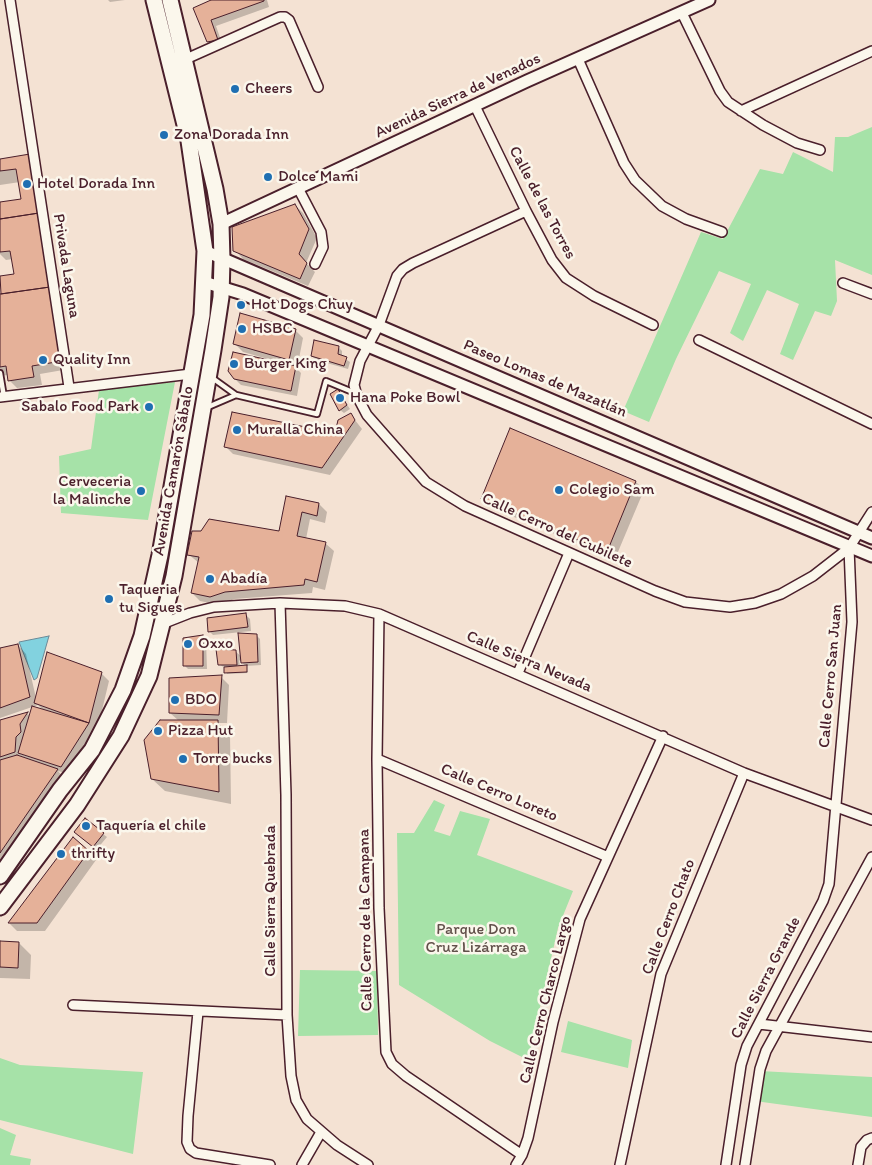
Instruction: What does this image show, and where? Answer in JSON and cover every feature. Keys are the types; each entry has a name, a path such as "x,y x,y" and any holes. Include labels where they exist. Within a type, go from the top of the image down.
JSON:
{"main road":[{"name":"Avenida Camarón Sábalo","path":"0,876 60,790 92,750 123,690 142,636 152,594 202,315 205,251 189,141 154,0"},
{"name":"Avenida Camarón Sábalo","path":"0,906 77,805 121,736 149,676 174,576 222,288 222,260 221,224 210,165 186,59 170,0"}],"street":[{"name":"Privada Laguna","path":"10,0 69,387"},
{"name":"Avenida Sierra de Venados","path":"221,224 475,106 682,13 702,2"},
{"path":"682,13 720,91 728,102 797,142 820,150"},
{"path":"186,59 280,16 285,17 289,20 318,87"},
{"path":"741,111 872,51"},
{"path":"578,59 624,163 635,180 662,206 686,219 722,232"},
{"name":"Calle de las Torres","path":"475,106 526,211 552,260 566,278 594,296 653,325"},
{"path":"298,188 321,232 323,248 315,264"},
{"path":"357,394 354,385 367,346 379,325 397,276 403,269 413,262 526,211"},
{"name":"Paseo Lomas de Mazatlán","path":"205,251 222,260 379,325 872,538"},
{"path":"204,282 367,346 872,556"},
{"path":"843,282 872,294"},
{"path":"699,340 872,424"},
{"path":"2,397 69,387 191,374"},
{"name":"Calle Cerro del Cubilete","path":"357,394 367,414 426,482 466,506 655,591 685,602 730,606 755,603 781,594 813,576 849,548"},
{"path":"849,548 872,512"},
{"name":"Calle Cerro San Juan","path":"836,808 852,622 849,548"},
{"path":"518,673 569,553"},
{"name":"Calle Sierra Nevada","path":"162,624 190,613 214,607 280,603 345,606 379,614 663,736 744,773 872,820"},
{"name":"Calle Sierra Quebrada","path":"280,603 286,796 287,1015 291,1076 296,1100 307,1119 368,1165"},
{"name":"Calle Cerro de la Campana","path":"379,614 377,759 379,908 386,1052 392,1064 406,1076 522,1155"},
{"name":"Calle Cerro Charco Largo","path":"516,1165 522,1155 555,1014 580,919 663,736"},
{"name":"Calle Cerro Loreto","path":"377,759 608,857"},
{"name":"Calle Cerro Chato","path":"620,1165 661,974 744,773"},
{"name":"Calle Sierra Grande","path":"726,1165 741,1065 747,1046 823,901 829,884 836,808"},
{"name":"Calle Sierra Grande","path":"745,1165 760,1069 766,1051 872,856"},
{"path":"73,1005 287,1015"},
{"path":"198,1012 188,1116 188,1142 190,1149 196,1154 270,1165"},
{"path":"759,1024 872,1037"},
{"path":"302,1165 322,1132"},
{"path":"858,1165 861,1147 867,1140 872,1138"}],"lane":[{"path":"0,373 2,397"},
{"path":"208,374 236,395 317,414 326,380 357,394"},
{"path":"202,410 236,395"}],"green space":[{"path":"872,127 872,275 835,260 837,301 831,316 815,311 793,360 780,354 799,304 767,290 743,341 730,333 751,284 719,271 676,359 649,422 623,411 701,232 723,239 760,169 783,174 793,152 833,172 835,137 848,137"},
{"path":"175,382 148,520 61,513 59,456 91,449 99,390"},
{"name":"Parque Don Cruz Lizárraga","path":"434,800 445,805 434,831 450,836 460,811 490,819 477,855 573,891 558,928 528,1060 490,1041 399,985 397,833 414,833"},
{"path":"300,970 377,971 378,1035 298,1036"},
{"path":"568,1021 632,1040 628,1068 561,1052"},
{"path":"0,1058 20,1065 143,1072 133,1154 0,1120"},
{"path":"760,1071 872,1077 872,1117 755,1101"},
{"path":"0,1128 16,1135 10,1155 31,1159 30,1165 0,1165"}],"water":[{"path":"49,636 37,678 34,680 19,642"}],"building":[{"path":"211,0 264,1 211,20 218,40 207,42 193,8"},
{"path":"30,154 39,213 0,219 0,202 21,199 16,169 0,171 0,159"},
{"path":"295,204 309,229 299,254 307,263 300,279 233,251 232,227"},
{"path":"39,213 50,287 1,294 0,276 14,274 10,251 0,252 0,219"},
{"path":"50,287 62,361 32,366 34,377 8,381 6,366 0,367 0,294"},
{"path":"240,313 296,329 289,360 233,344"},
{"path":"314,340 339,346 338,354 347,357 344,366 311,356"},
{"path":"233,352 296,366 291,391 234,379 228,371"},
{"path":"338,389 347,405 339,411 330,394"},
{"path":"232,412 335,433 338,420 351,413 355,420 322,468 224,447"},
{"name":"Colegio Sam","path":"510,428 636,481 607,552 481,499"},
{"path":"286,496 319,503 317,516 302,512 297,536 326,542 317,582 305,579 304,585 225,592 210,597 191,593 199,557 187,555 192,531 201,531 209,519 279,531"},
{"path":"246,613 248,627 208,632 207,618"},
{"path":"238,633 257,634 258,662 241,663"},
{"path":"203,635 203,666 183,666 183,638"},
{"path":"18,644 30,697 0,708 0,648"},
{"path":"216,649 236,650 237,665 218,665"},
{"path":"47,652 102,672 89,723 34,703"},
{"path":"247,665 247,672 224,673 224,667"},
{"path":"222,675 219,715 169,713 169,678"},
{"path":"32,706 89,723 61,767 18,753"},
{"path":"28,712 20,724 21,732 16,737 15,752 0,757 0,720"},
{"name":"Torre bucks","path":"160,720 218,720 219,792 151,779 144,740"},
{"path":"17,755 58,769 0,853 0,760"},
{"path":"85,818 104,833 93,847 74,832"},
{"path":"73,837 89,851 37,923 8,923"},
{"path":"0,941 19,942 18,968 0,967"}],"place":[{"name":"Cheers","path":"235,89"},
{"name":"Zona Dorada Inn","path":"164,135"},
{"name":"Dolce Mami","path":"268,177"},
{"name":"Hotel Dorada Inn","path":"27,184"},
{"name":"Hot Dogs Chuy","path":"241,305"},
{"name":"HSBC","path":"242,329"},
{"name":"Quality Inn","path":"43,360"},
{"name":"Burger King","path":"234,364"},
{"name":"Hana Poke Bowl","path":"340,398"},
{"name":"Sabalo Food Park","path":"149,407"},
{"name":"Muralla China","path":"237,430"},
{"name":"Colegio Sam","path":"559,490"},
{"name":"Cerveceria la Malinche","path":"141,491"},
{"name":"Abadía","path":"210,579"},
{"name":"Taqueria tu Sigues","path":"109,599"},
{"name":"Oxxo","path":"188,644"},
{"name":"BDO","path":"175,700"},
{"name":"Pizza Hut","path":"158,731"},
{"name":"Torre bucks","path":"183,759"},
{"name":"Taquería el chile","path":"86,826"},
{"name":"thrifty","path":"61,854"}]}
